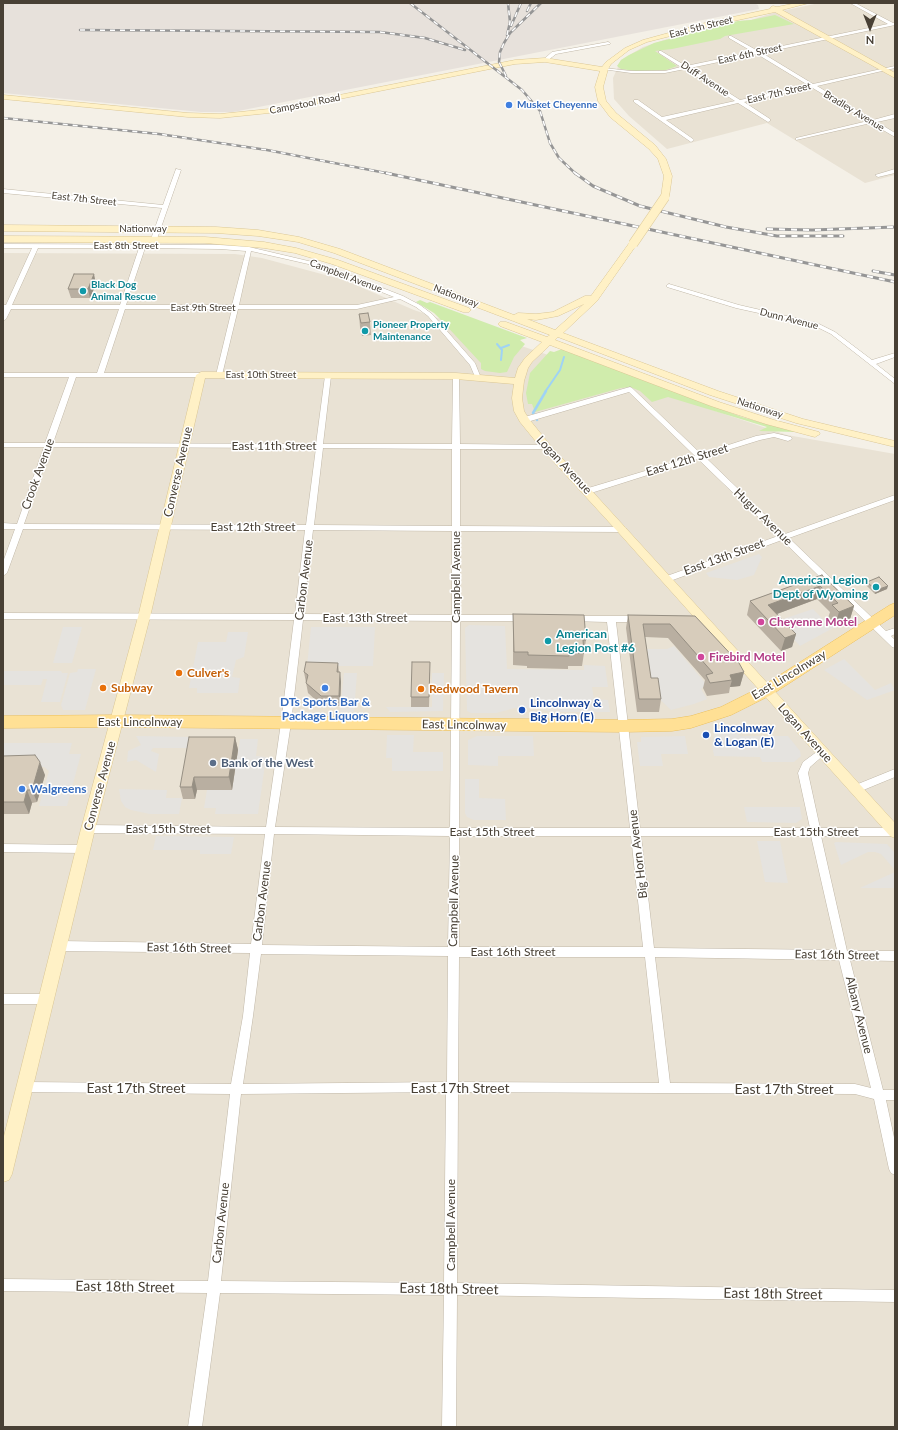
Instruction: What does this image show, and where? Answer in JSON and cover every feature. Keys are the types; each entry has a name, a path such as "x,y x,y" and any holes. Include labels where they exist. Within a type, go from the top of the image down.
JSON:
{"main road":[{"path":"763,3 895,76"},
{"name":"East 5th Street","path":"604,69 620,53 638,44 705,25 806,3"},
{"name":"Campstool Road","path":"3,97 188,115 238,115 269,111 514,62 545,60 604,69"},
{"name":"Logan Avenue","path":"604,69 599,87 602,101 613,115 652,147 662,159 668,176 665,197 599,292 583,310 528,360 523,368 519,381 517,398 519,411 524,420 546,447 588,491 766,691 895,832"},
{"name":"Nationway","path":"3,228 157,229 248,232 299,240 344,253 483,312"},
{"name":"Nationway","path":"3,239 154,239 229,241 287,248 351,267 483,312 555,334 754,407 826,428 895,444"},
{"path":"483,312 517,316 546,316 568,310 599,292"},
{"name":"Nationway","path":"496,321 747,415 810,433 895,452"},
{"name":"East 10th Street","path":"201,375 456,376 519,381"},
{"name":"Converse Avenue","path":"3,1174 88,829 118,722 166,527 201,375"},
{"name":"East Lincolnway","path":"3,722 656,726 691,722 726,711 766,691 895,608"}],"street":[{"path":"852,3 894,24"},
{"name":"East 6th Street","path":"604,69 654,73 687,68 894,24"},
{"name":"Bradley Avenue","path":"731,37 895,135"},
{"path":"545,60 554,54 608,43"},
{"name":"Duff Avenue","path":"662,52 768,120"},
{"name":"East 7th Street","path":"662,118 895,67"},
{"path":"636,101 692,140"},
{"path":"798,139 895,116"},
{"path":"154,239 178,170"},
{"path":"878,175 895,171"},
{"name":"East 7th Street","path":"3,191 165,207"},
{"name":"East 8th Street","path":"3,246 144,246 249,249"},
{"path":"3,319 6,307 36,246"},
{"path":"100,375 144,246"},
{"path":"219,375 249,249"},
{"name":"Campbell Avenue","path":"249,249 280,254 319,265 401,297 418,306 430,315 473,364 478,378"},
{"name":"Dunn Avenue","path":"669,286 738,307 815,324 833,333 895,382"},
{"name":"East 9th Street","path":"6,307 357,307 401,297"},
{"path":"871,363 895,355"},
{"name":"East 10th Street","path":"3,374 201,375"},
{"name":"Crook Avenue","path":"3,573 74,375"},
{"name":"Carbon Avenue","path":"195,1427 214,1288 236,1089 256,949 270,830 286,723 328,376"},
{"name":"Campbell Avenue","path":"449,1427 455,725 456,376"},
{"name":"Hugur Avenue","path":"524,420 630,389 895,645"},
{"name":"East 12th Street","path":"588,491 769,435 788,439"},
{"name":"East 11th Street","path":"3,445 546,447"},
{"name":"East 13th Street","path":"667,579 782,536 894,498"},
{"name":"East 12th Street","path":"3,526 622,529"},
{"name":"East 13th Street","path":"3,616 534,618"},
{"path":"565,619 650,619"},
{"name":"Big Horn Avenue","path":"611,619 665,1089"},
{"path":"688,619 703,619"},
{"path":"885,635 895,631"},
{"name":"Albany Avenue","path":"822,752 806,765 803,773 859,1021 879,1094 895,1169"},
{"path":"856,789 895,773"},
{"name":"East 15th Street","path":"88,829 454,832 895,832"},
{"path":"3,848 84,848"},
{"name":"East 16th Street","path":"60,946 453,952 649,952 895,956"},
{"path":"3,999 47,999"},
{"name":"East 17th Street","path":"25,1087 236,1089 452,1087 855,1089 879,1094 895,1095"},
{"name":"East 18th Street","path":"3,1285 450,1289 895,1296"}],"shaded area":[{"path":"3,3 754,3 758,5 759,9 233,112 201,112 3,93"},
{"path":"819,3 895,3 895,175 865,183 767,123 667,149 629,116 614,99 613,78 621,60 643,47 664,40 738,21 751,20 773,13"},
{"path":"3,253 235,254 262,258 344,280 414,310 787,435 895,454 895,1427 3,1427"},
{"path":"759,554 762,557 754,575 737,580 709,577 706,573"},
{"path":"813,609 824,620 828,619 835,627 800,646 782,627 783,619"},
{"path":"469,625 505,626 507,669 584,670 584,665 605,666 608,687 592,687 594,699 608,700 610,712 555,712 532,708 515,708 496,713 471,713 467,711 465,628"},
{"path":"63,627 82,627 72,663 53,663"},
{"path":"311,627 375,627 373,666 307,666"},
{"path":"228,632 248,632 244,657 236,660 232,677 240,678 238,693 197,693 197,688 189,688 198,642 226,642"},
{"path":"674,646 707,685 701,689 707,699 671,710 650,690 644,649 667,649"},
{"path":"844,659 875,690 891,683 895,690 867,700 824,670"},
{"path":"78,669 96,669 85,710 63,710 61,705 70,673 77,672"},
{"path":"3,671 61,671 62,673 68,673 60,702 41,702 47,679 43,679 41,685 3,685"},
{"path":"344,673 357,673 354,712 340,712"},
{"path":"432,673 444,673 443,711 390,712 386,707 432,707"},
{"path":"732,729 740,736 788,736 800,751 801,756 794,762 762,762 760,757 714,756 712,745 714,734"},
{"path":"387,735 414,735 413,752 443,752 443,771 392,771 392,758 386,758"},
{"path":"136,736 191,737 201,748 153,748 151,751 159,754 156,772 136,760 127,762 128,751 141,745"},
{"path":"477,736 533,736 534,756 498,756 498,766 468,765 468,740"},
{"path":"685,736 688,754 661,754 663,766 640,766 637,742 641,742 641,737"},
{"path":"240,739 258,739 256,756 266,757 258,814 215,814 216,808 204,808 207,790 232,790"},
{"path":"3,743 72,743 69,754 81,754 67,806 39,806 49,771 44,767 3,767"},
{"path":"465,779 479,779 479,798 505,799 506,820 474,820 467,817 465,813"},
{"path":"119,789 167,790 166,798 182,798 179,814 150,814 131,810 125,807 121,801"},
{"path":"744,807 800,807 802,819 796,823 747,822"},
{"path":"156,836 234,837 231,854 200,854 200,850 153,850"},
{"path":"757,841 780,841 788,883 765,882"},
{"path":"834,843 887,844 895,853 895,870 881,854 875,852 868,852 841,865"},
{"path":"895,872 895,888 860,888"}],"green space":[{"path":"775,15 794,24 725,36 720,39 655,51 677,66 666,70 636,71 621,69 617,66 621,60 629,55 654,43 738,21"},
{"path":"420,300 427,303 430,302 527,338 520,340 525,344 514,357 507,372 500,373 485,371 481,369 481,363 434,313 416,302"},
{"path":"562,349 742,417 796,432 759,431 767,427 668,397 652,402 640,391 630,387 621,388 535,412 532,404 528,404 526,393 530,373 550,351 554,352"}],"building":[{"path":"74,274 94,274 88,289 68,289"},
{"path":"368,313 370,322 361,323 359,314"},
{"path":"822,575 854,606 839,612 832,605 838,603 820,586 768,605 796,634 785,638 750,601"},
{"path":"879,577 888,586 876,590 867,582"},
{"name":"American Legion Post #6","path":"513,614 584,615 586,640 583,640 584,653 569,653 569,656 528,655 528,652 514,652"},
{"path":"628,615 695,616 739,663 744,672 730,675 732,680 710,683 706,675 713,673 670,624 643,624 651,678 658,678 661,699 639,699"},
{"name":"DTs Sports Bar & Package Liquors","path":"306,662 338,663 337,672 340,672 339,696 321,696 306,683 308,675 304,672"},
{"name":"Redwood Tavern","path":"412,662 430,662 429,697 411,697"},
{"path":"189,737 235,737 229,777 194,777 192,787 180,787"},
{"path":"35,755 40,762 32,790 27,790 24,802 3,802 3,756"}],"waterway":[{"path":"497,344 502,350 501,360"},
{"path":"501,348 509,345"},
{"path":"545,392 560,370 564,357"},
{"path":"537,420 533,413 546,391"}],"railway":[{"path":"410,3 522,90 540,111 550,143 559,158 576,174"},
{"path":"507,35 510,22 508,3"},
{"path":"511,26 521,3"},
{"path":"527,11 531,3"},
{"path":"506,76 499,62 500,52 504,43 510,33 541,3"},
{"path":"80,30 380,32 425,38 465,50"},
{"path":"3,118 159,134 267,150 388,173"},
{"path":"388,173 895,282"},
{"path":"575,173 593,186 640,206 726,227 777,236 843,236"},
{"path":"767,229 812,230 895,227"},
{"path":"873,271 895,275"}],"place":[{"name":"Musket Cheyenne","path":"509,105"},
{"name":"Black Dog Animal Rescue","path":"83,291"},
{"name":"Pioneer Property Maintenance","path":"365,331"},
{"name":"American Legion Dept of Wyoming","path":"876,587"},
{"name":"Cheyenne Motel","path":"761,622"},
{"name":"American Legion Post #6","path":"548,641"},
{"name":"Firebird Motel","path":"701,657"},
{"name":"Culver's","path":"179,673"},
{"name":"Subway","path":"103,688"},
{"name":"DTs Sports Bar & Package Liquors","path":"325,688"},
{"name":"Redwood Tavern","path":"421,689"},
{"name":"Lincolnway & Big Horn (E)","path":"522,710"},
{"name":"Lincolnway & Logan (E)","path":"706,735"},
{"name":"Bank of the West","path":"213,763"},
{"name":"Walgreens","path":"22,789"}]}
